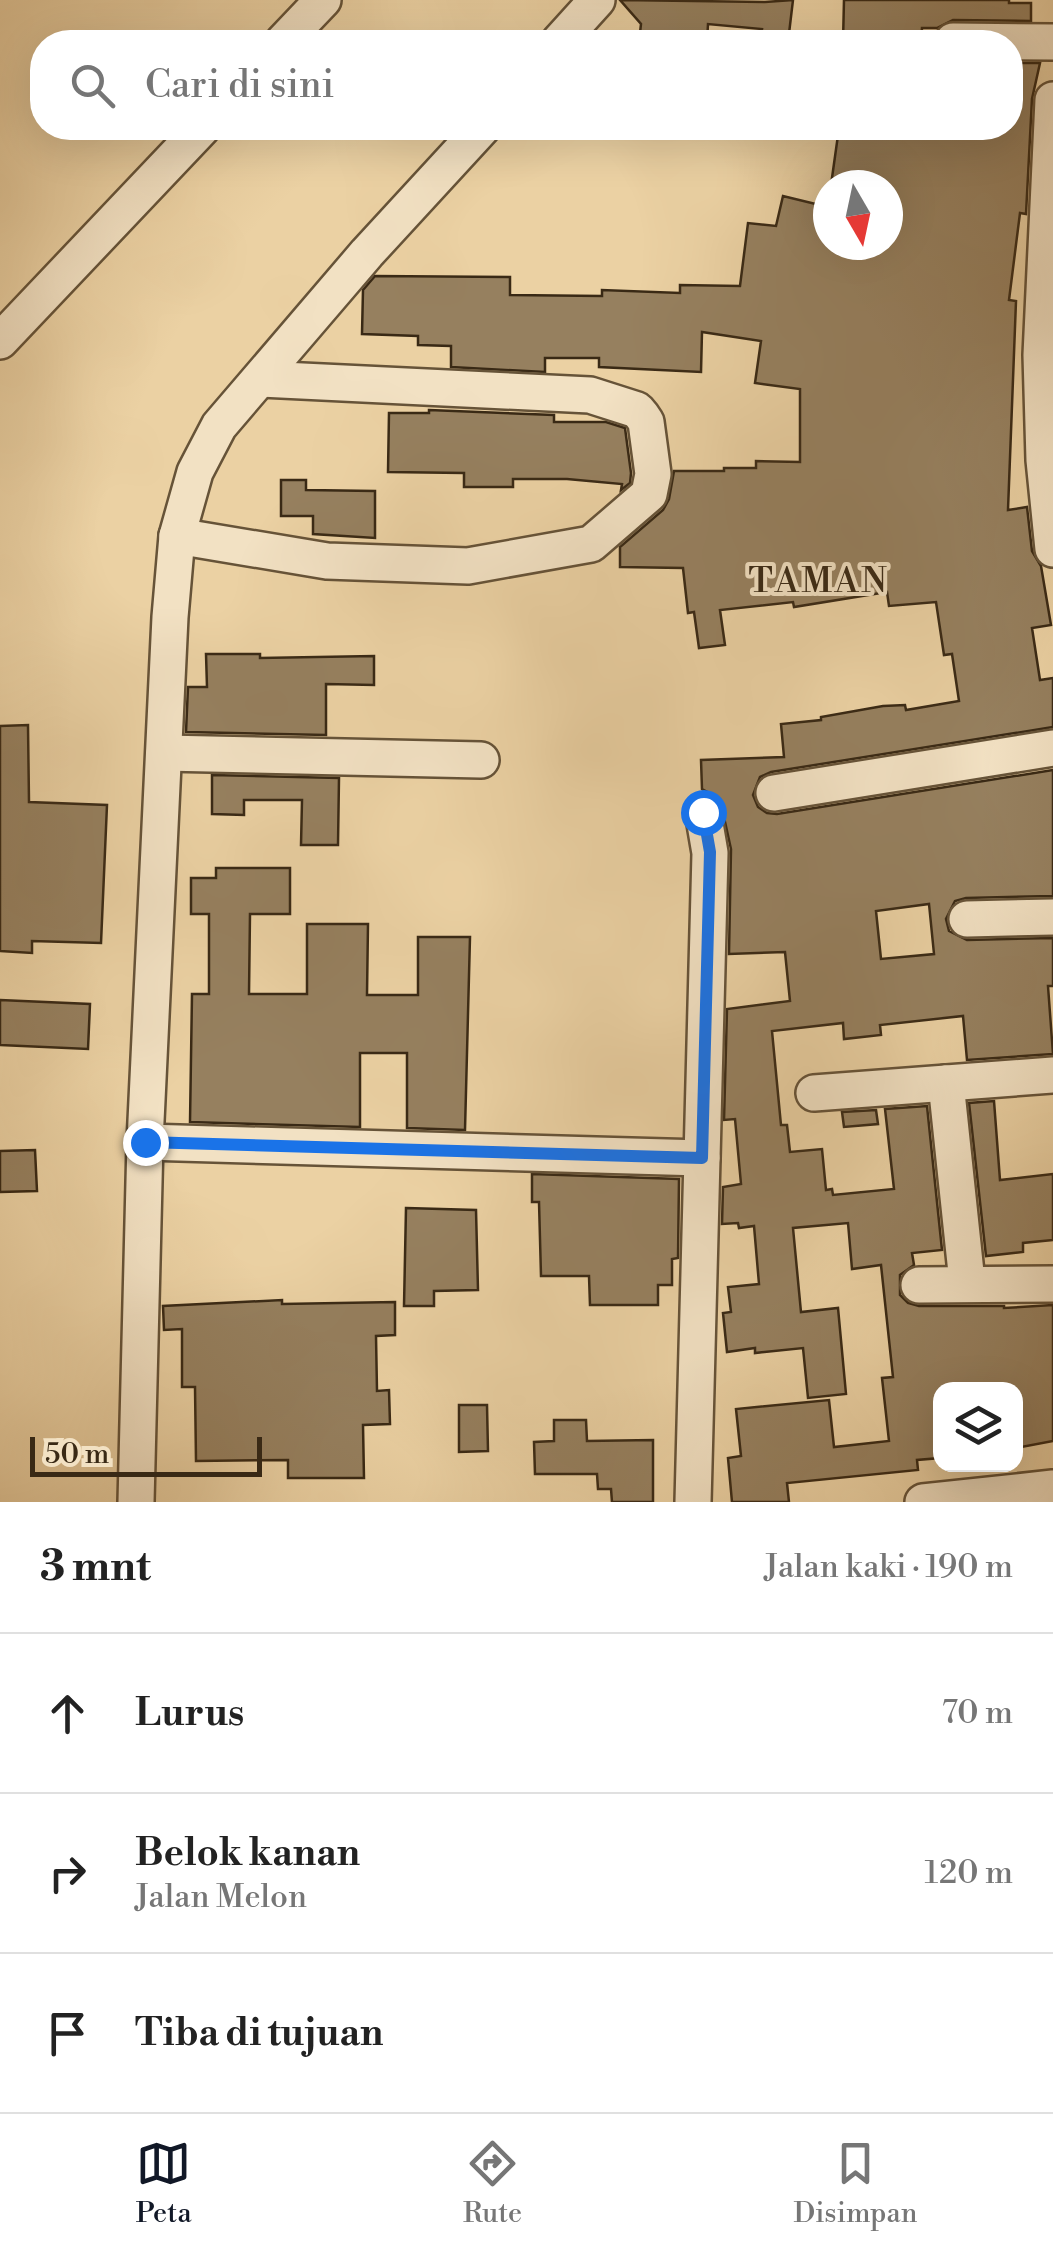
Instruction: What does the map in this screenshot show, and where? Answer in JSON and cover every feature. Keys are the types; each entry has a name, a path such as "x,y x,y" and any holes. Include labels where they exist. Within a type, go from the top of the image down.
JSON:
{"street":[{"path":"294,30 323,0"},
{"path":"569,30 597,0"},
{"path":"1023,42 1053,42"},
{"path":"1053,100 1041,355 1053,549"},
{"path":"0,341 191,140"},
{"path":"135,1502 145,1142 178,536 196,472 219,426 471,140"},
{"path":"178,536 327,561 468,566 592,544 649,494 652,474 646,422 637,410 590,395 261,380"},
{"path":"774,793 1053,748"},
{"path":"164,753 481,760"},
{"path":"694,1502 710,852 703,812"},
{"path":"967,919 1053,917"},
{"path":"814,1094 1053,1075"},
{"path":"946,1083 967,1282"},
{"path":"145,1142 702,1158"},
{"path":"919,1285 1053,1284"},
{"path":"922,1502 1053,1488"}],"building":[{"path":"620,0 793,0 789,30 708,24 708,30 640,30 641,24"},
{"path":"844,0 1031,3 1031,21 953,20 922,30 843,30"},
{"path":"1023,63 1040,63 1032,99 1026,214 1020,213 1009,300 1016,301 1008,510 1027,507 1032,551 1041,566 1051,625 1032,628 1040,680 1053,678 1053,727 771,772 760,777 753,795 758,807 777,814 1053,770 1053,896 966,898 955,901 946,919 949,931 967,940 1053,938 1053,986 1048,986 1053,1054 967,1060 963,1016 880,1025 881,1035 844,1039 843,1023 772,1031 781,1125 787,1125 790,1152 822,1149 826,1190 832,1189 833,1195 894,1189 885,1109 927,1106 942,1250 912,1253 914,1265 900,1275 900,1295 919,1306 1053,1305 1053,1441 1023,1447 1023,1382 933,1382 933,1459 917,1460 918,1470 787,1483 789,1502 732,1502 728,1458 741,1456 736,1409 829,1400 834,1447 889,1441 882,1378 893,1377 881,1265 852,1269 848,1223 793,1228 801,1312 838,1308 846,1394 808,1398 803,1348 727,1352 723,1313 731,1312 728,1287 759,1284 754,1226 722,1224 723,1187 741,1184 735,1119 724,1120 727,1009 790,1001 785,952 729,954 731,849 720,799 702,789 701,760 784,757 781,724 821,720 883,706 905,705 906,710 959,701 952,654 944,655 936,602 889,606 887,592 794,607 793,602 720,610 725,645 699,648 694,612 688,613 683,568 620,567 620,547 663,510 674,471 756,468 756,461 800,462 800,389 755,383 761,341 702,332 701,372 599,367 599,358 545,358 545,372 451,367 451,346 418,345 418,336 362,334 363,290 375,276 510,277 510,295 602,296 602,290 680,293 680,285 740,286 748,223 776,226 783,196 813,203 813,260 903,260 903,170 833,170 837,140 1023,140","holes":["929,904 934,954 881,959 876,911"]},
{"path":"429,410 554,415 554,422 606,422 625,428 630,483 621,490 622,484 513,479 513,487 464,487 464,473 388,472 389,413"},
{"path":"281,480 306,480 306,490 375,491 375,538 313,534 313,516 281,516"},
{"path":"206,654 260,654 260,658 374,656 374,685 326,684 326,735 186,732 188,687 207,687"},
{"path":"28,725 29,802 107,805 101,943 32,941 32,953 0,951 0,726"},
{"path":"212,775 339,778 338,845 301,845 302,800 244,800 244,815 212,814"},
{"path":"216,868 290,868 290,914 250,914 249,994 307,994 307,924 368,924 367,995 418,995 418,937 470,937 465,1130 407,1128 407,1053 360,1053 360,1127 190,1122 192,994 209,994 209,914 191,914 191,878 216,878"},
{"path":"0,1000 90,1004 88,1049 0,1045"},
{"path":"994,1101 1000,1180 1053,1174 1053,1240 1023,1243 1023,1252 986,1256 969,1103"},
{"path":"876,1110 878,1124 844,1127 842,1112"},
{"path":"35,1150 37,1191 0,1192 0,1151"},
{"path":"532,1174 679,1179 678,1258 672,1259 672,1285 658,1285 658,1305 590,1305 589,1276 541,1276 539,1202 532,1202"},
{"path":"406,1208 476,1210 478,1290 434,1291 434,1306 404,1306"},
{"path":"282,1300 282,1304 395,1302 395,1335 376,1336 377,1391 389,1390 390,1424 363,1425 364,1478 288,1478 288,1460 196,1461 195,1387 182,1387 182,1329 164,1330 163,1306"},
{"path":"459,1405 487,1405 488,1451 459,1452"},
{"path":"554,1420 586,1420 587,1441 653,1440 653,1502 612,1502 611,1489 598,1489 597,1474 535,1474 534,1442 554,1441"}],"district":[{"name":"TAMAN","path":"819,581"}],"route":[{"path":"145,1142 702,1158 710,852 703,812"}]}
